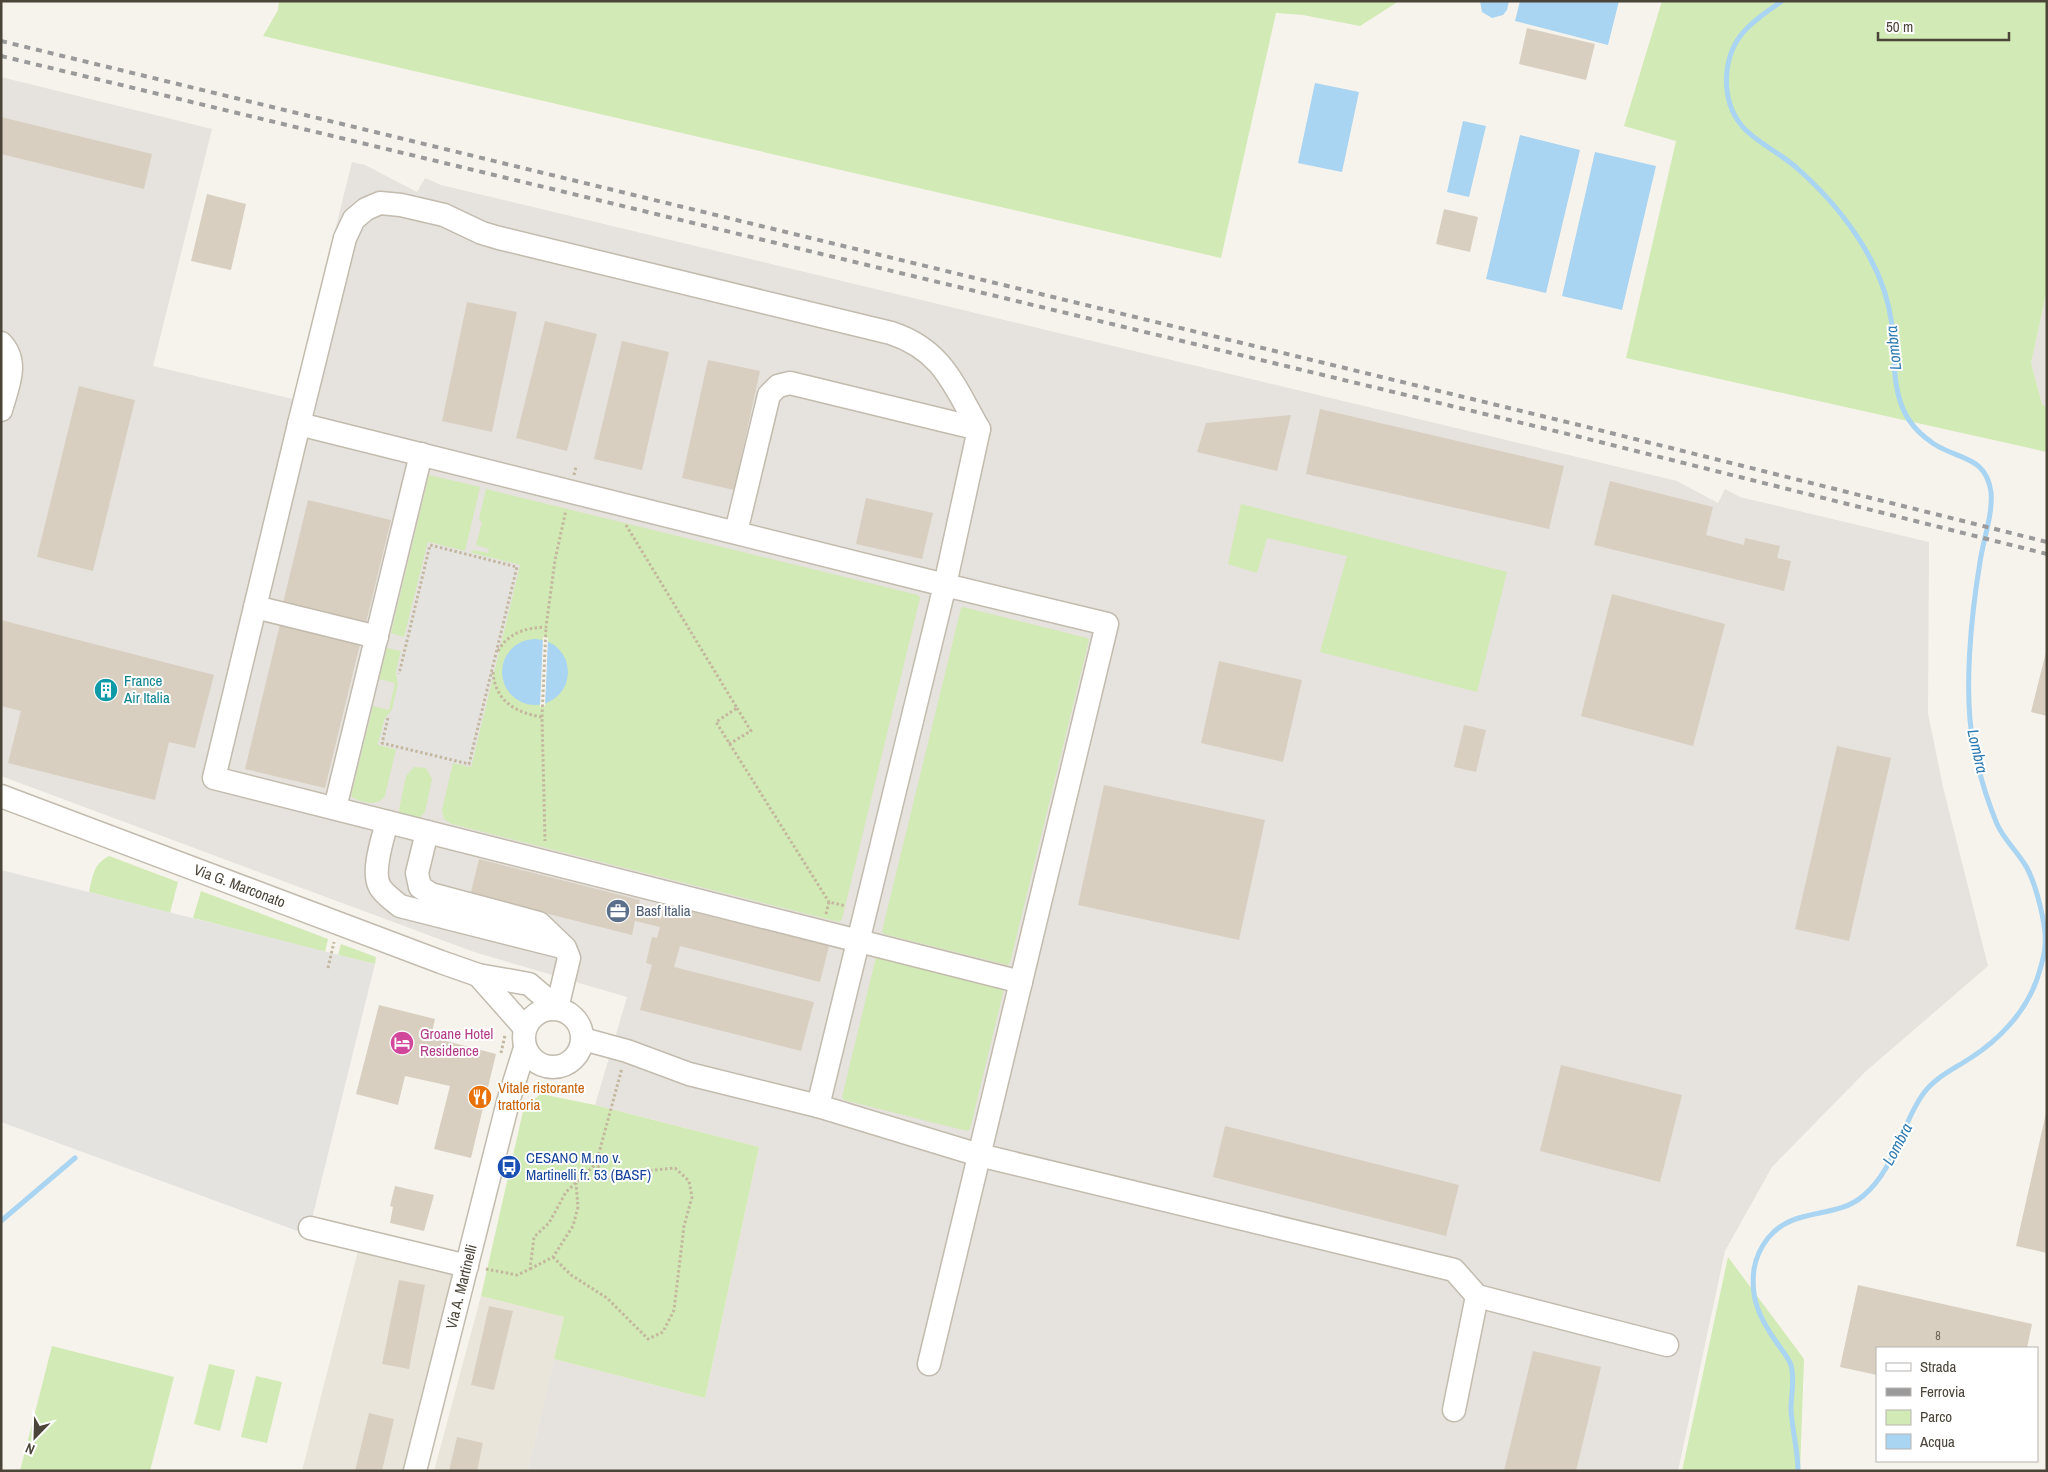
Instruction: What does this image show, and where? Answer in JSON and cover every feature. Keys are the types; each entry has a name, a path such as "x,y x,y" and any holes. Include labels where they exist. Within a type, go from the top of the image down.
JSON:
{"street":[{"path":"818,1106 858,941 945,585 979,429 961,399 954,381 938,361 925,349 903,337 499,238 482,233 444,215 386,203 366,209 354,219 347,232 214,778 335,808 544,862 821,932 858,941 1021,982"},
{"path":"1,343 9,353 12,366 1,410"},
{"path":"736,532 769,395 778,386 790,383 979,429"},
{"path":"299,424 1108,624 929,1364"},
{"path":"335,808 421,454"},
{"path":"255,607 377,637"},
{"name":"Via G. Marconato","path":"1,796 478,975 529,984 557,1008"},
{"path":"387,822 377,868 379,885 400,906 566,948"},
{"path":"427,832 417,873 420,887 431,894 539,923 566,948 570,958 557,1008"},
{"name":"Via G. Marconato","path":"478,975 518,1036"},
{"path":"547,1008 557,1008 567,1011 576,1019 581,1028 581,1049 573,1059 564,1065 544,1066 530,1057 518,1036 537,1012 547,1008"},
{"name":"Via A. Martinelli","path":"415,1471 508,1102 518,1036"},
{"path":"582,1039 627,1051 689,1074 818,1106 979,1155 1454,1270 1477,1296 1667,1345"},
{"path":"508,1102 544,1066"},
{"path":"310,1228 467,1266"},
{"path":"1454,1410 1477,1296"}],"path":[{"path":"544,862 542,708 546,627 555,560 576,467"},
{"path":"629,506 624,524 751,731 730,744"},
{"path":"388,718 382,743 469,764 517,567 430,545 399,674"},
{"path":"542,717 519,712 502,698 495,685 494,663 499,649 515,634 529,628 546,627"},
{"path":"737,708 716,722 828,902 821,932"},
{"path":"828,902 847,906"},
{"path":"500,1060 518,1036"},
{"path":"530,1269 534,1237 549,1223 566,1192 596,1164 627,1051"},
{"path":"553,1257 572,1275 607,1298 648,1339 663,1332 674,1310 681,1267 684,1226 692,1197 689,1180 675,1168 635,1172 611,1180 596,1164"},
{"path":"467,1266 517,1274 553,1257 573,1226 578,1207 576,1183"}],"shaded area":[{"path":"1,77 212,129 153,366 293,399 352,162 365,165 417,192 425,178 441,185 1677,481 1718,503 1725,489 1740,497 1929,542 1928,713 1943,787 1988,966 1865,1072 1772,1167 1725,1251 1678,1471 528,1471 554,1359 705,1398 759,1147 595,1105 627,997 474,952 1,776"},
{"path":"2047,290 2047,408 2042,404 2031,363"},
{"path":"428,542 520,565 471,767 378,745 385,718 392,710 398,684 396,672"},
{"path":"1,870 375,964 308,1235 1,1122"},
{"path":"360,1243 456,1266 404,1471 302,1471"},
{"path":"481,1296 564,1317 528,1471 434,1471"}],"green space":[{"path":"279,1 1399,1 1360,26 1303,15 1276,13 1221,258 263,36 278,10"},
{"path":"1662,1 2047,1 2047,290 2031,363 2042,404 2047,408 2047,452 1626,358 1676,141 1624,126"},
{"path":"429,475 480,487 465,551 428,542 404,637 391,633"},
{"path":"486,489 918,595 920,598 842,919 839,922 452,824 444,819 442,810 453,763 471,767 520,565 471,553 472,550 488,553 489,549 476,545 482,523 479,519"},
{"path":"1241,504 1507,572 1477,692 1320,652 1347,556 1267,538 1257,573 1228,564"},
{"path":"961,608 1089,640 1008,965 884,934 882,931"},
{"path":"387,648 401,651 396,672 398,684 392,710 385,719 378,744 396,749 385,796 378,802 369,803 351,796 373,706 389,710 395,683 379,679"},
{"path":"414,767 426,768 432,779 425,812 419,819 400,814 399,810 406,776"},
{"path":"109,856 178,882 170,913 89,892 97,867"},
{"path":"201,891 328,939 325,952 193,918"},
{"path":"341,944 376,957 375,964 338,955"},
{"path":"876,957 1003,987 970,1129 967,1131 844,1100 842,1097"},
{"path":"541,1094 595,1105 759,1147 705,1398 554,1359 564,1317 481,1296 524,1107"},
{"path":"1728,1257 1804,1359 1800,1471 1682,1471"},
{"path":"52,1346 174,1377 150,1471 20,1471"},
{"path":"209,1364 235,1370 220,1431 194,1424"},
{"path":"256,1376 282,1382 267,1443 241,1437"}],"water":[{"path":"1480,1 1509,1 1507,10 1503,15 1492,18 1482,12"},
{"path":"1520,1 1619,1 1608,45 1515,21"},
{"path":"1315,83 1359,92 1342,172 1298,163"},
{"path":"1463,121 1486,126 1469,197 1447,192"},
{"path":"1520,135 1580,150 1546,293 1486,279"},
{"path":"1595,152 1656,166 1622,310 1562,296"},
{"path":"541,639 559,648 566,659 568,672 566,685 559,696 548,703 529,705 511,696 504,685 502,666 511,648 522,641"}],"pier":[{"path":"543,637 548,638 545,706 540,707"}],"building":[{"path":"1527,28 1595,44 1586,80 1519,64"},
{"path":"1,117 152,154 144,189 1,154"},
{"path":"207,194 246,204 231,270 191,261"},
{"path":"1444,209 1478,217 1470,252 1436,244"},
{"path":"467,302 517,312 492,432 442,421"},
{"path":"545,321 597,334 567,451 516,438"},
{"path":"622,341 669,352 642,470 594,459"},
{"path":"708,360 760,371 734,490 682,478"},
{"path":"79,386 135,400 93,571 37,557"},
{"path":"1320,409 1564,466 1549,529 1306,474"},
{"path":"1291,415 1277,471 1197,452 1206,423"},
{"path":"1610,481 1713,507 1706,535 1744,545 1745,538 1780,546 1777,558 1791,561 1784,591 1594,545"},
{"path":"866,498 933,513 922,559 856,544"},
{"path":"308,500 391,520 365,627 282,607"},
{"path":"1612,594 1725,624 1693,746 1581,716"},
{"name":"France Air Italia","path":"1,620 214,675 195,748 169,742 155,800 8,763 21,711 1,706"},
{"path":"281,620 361,640 325,788 245,769"},
{"path":"2047,652 2047,716 2031,712"},
{"path":"1219,661 1302,680 1283,762 1201,743"},
{"path":"1464,725 1486,730 1476,772 1454,767"},
{"path":"1837,746 1891,758 1849,941 1795,929"},
{"path":"1104,785 1265,820 1239,940 1078,905"},
{"path":"479,859 640,900 637,913 661,919 665,905 829,946 820,982 680,946 674,967 814,1002 801,1051 640,1010 652,965 646,963 652,937 657,938 660,927 635,921 632,935 485,898 470,896"},
{"path":"379,1005 435,1019 431,1037 496,1054 471,1158 434,1149 450,1086 405,1076 398,1105 356,1094"},
{"path":"1561,1065 1682,1095 1660,1182 1540,1151"},
{"path":"2047,1113 2047,1253 2016,1246"},
{"path":"1225,1126 1459,1185 1446,1236 1213,1177"},
{"path":"395,1186 434,1195 424,1231 390,1223 393,1207 390,1206"},
{"path":"399,1280 425,1285 409,1369 382,1364"},
{"path":"1858,1285 2032,1324 2027,1347 1876,1347 1876,1375 1840,1367"},
{"path":"489,1306 513,1311 494,1390 471,1385"},
{"path":"1533,1351 1601,1367 1576,1471 1504,1471"},
{"path":"369,1413 394,1419 382,1471 355,1471"},
{"path":"457,1437 483,1443 477,1471 449,1471"}],"waterway":[{"name":"Lombra","path":"1782,1 1750,25 1735,45 1727,68 1727,93 1730,105 1735,116 1747,132 1791,163 1819,189 1847,221 1863,245 1878,274 1887,299 1891,316 1899,398 1909,420 1920,433 1934,444 1977,465 1984,472 1988,480 1991,492 1991,510 1980,562 1971,631 1969,680 1971,727 1978,767 1990,806 2000,830 2030,875 2040,906 2045,937 2042,962 2037,979 2026,1003 2010,1025 1990,1044 1943,1075 1921,1097 1889,1162 1874,1186 1852,1203 1790,1221 1778,1228 1768,1238 1759,1252 1753,1280 1755,1299 1761,1317 1791,1365 1793,1381 1791,1409 1798,1471"},
{"path":"1,1221 75,1158"}],"railway":[{"path":"1,41 1583,426 2047,542"},
{"path":"1,56 1580,437 2047,554"}],"place":[{"name":"France Air Italia","path":"106,690"},
{"name":"Basf Italia","path":"618,911"},
{"name":"Groane Hotel Residence","path":"402,1043"},
{"name":"Vitale ristorante trattoria","path":"480,1097"},
{"name":"CESANO M.no v. Martinelli fr. 53 (BASF)","path":"509,1167"}]}
